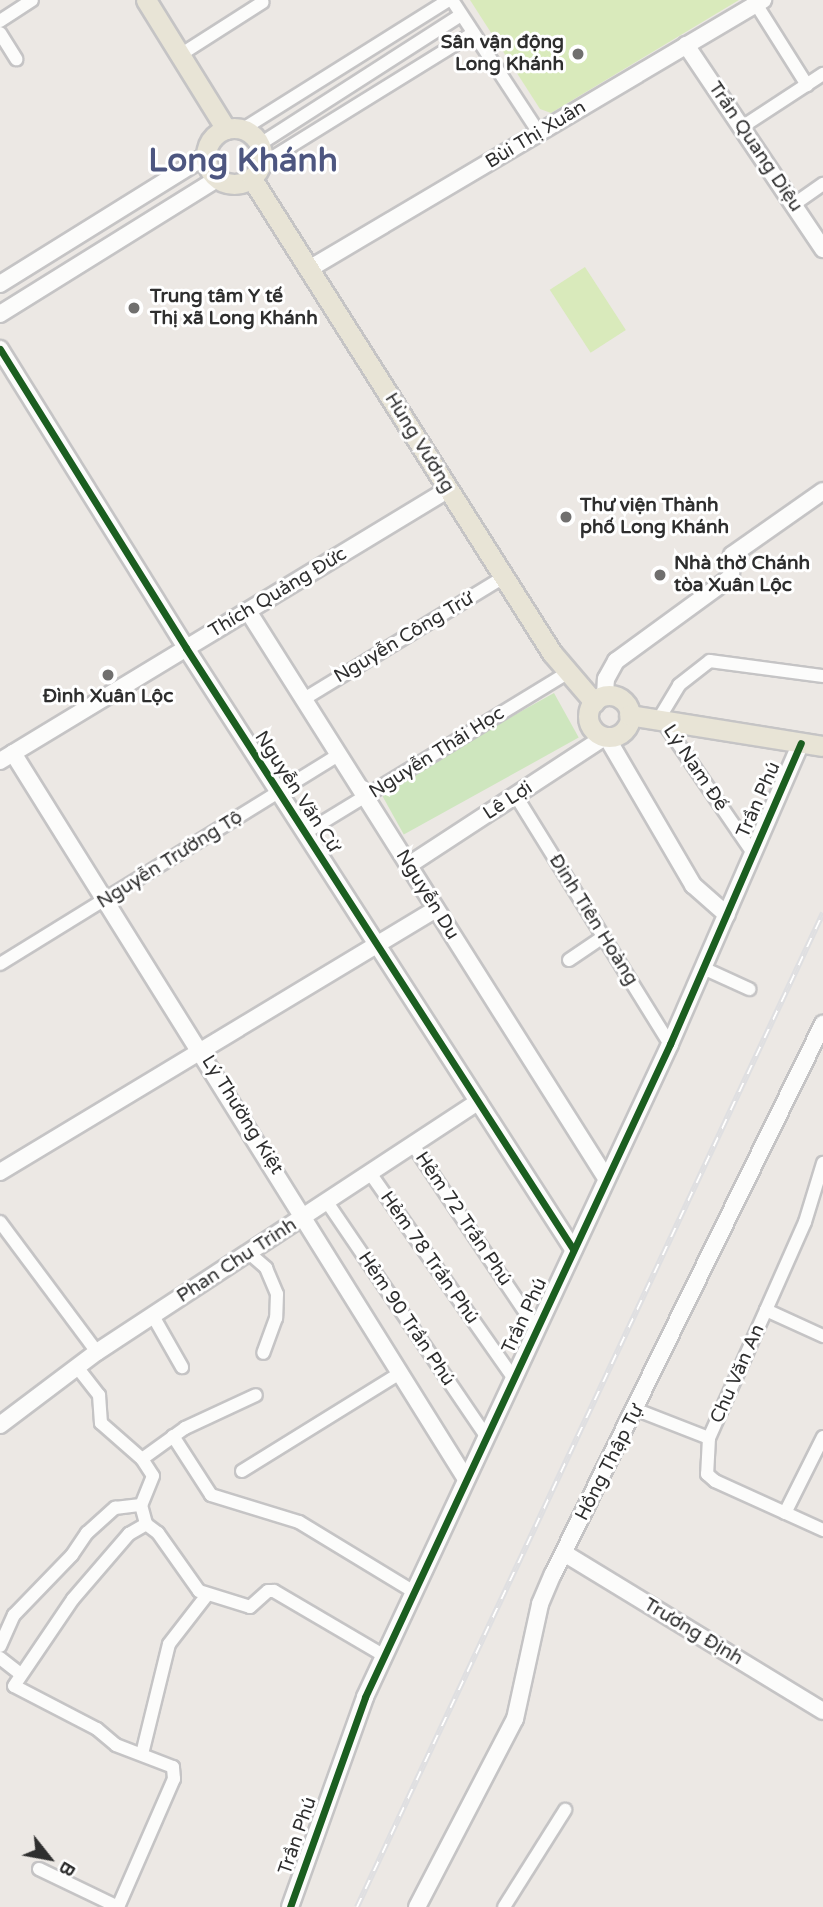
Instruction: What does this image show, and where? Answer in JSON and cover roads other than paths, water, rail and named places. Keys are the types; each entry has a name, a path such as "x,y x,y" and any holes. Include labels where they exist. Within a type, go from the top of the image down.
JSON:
{"main road":[{"path":"146,0 180,55 234,129 260,144 257,172 228,184 217,179 206,156 208,145 234,129"},
{"name":"Hùng Vương","path":"257,172 309,270 504,577 569,672 599,699"},
{"path":"599,699 620,699 629,715 623,731 606,736 590,724 599,699"},
{"path":"629,715 660,717 823,746"}],"street":[{"path":"0,21 32,0"},
{"path":"234,129 450,0 539,133"},
{"path":"180,55 263,2"},
{"path":"759,2 807,85"},
{"name":"Bùi Thị Xuân","path":"309,270 759,2"},
{"path":"260,144 461,15"},
{"path":"0,33 16,59"},
{"path":"257,172 473,33"},
{"name":"Trần Quang Diệu","path":"686,45 823,249"},
{"path":"741,127 823,74"},
{"path":"0,284 206,156"},
{"path":"0,314 217,179"},
{"path":"793,205 823,184"},
{"name":"Nguyễn Văn Cừ","path":"0,349 186,649 573,1250"},
{"name":"Thích Quảng Đức","path":"6,757 449,489"},
{"path":"599,699 616,661 731,577 732,555 823,491"},
{"name":"Nguyễn Công Trứ","path":"304,699 504,577"},
{"name":"Nguyễn Du","path":"248,611 606,1178"},
{"path":"660,717 679,685 710,661 823,676"},
{"name":"Nguyễn Thái Học","path":"305,833 569,672"},
{"name":"Lý Nam Đế","path":"660,717 753,853"},
{"path":"606,736 693,885 727,915"},
{"name":"Lê Lợi","path":"409,865 606,736"},
{"name":"Trần Phú","path":"290,1907 353,1726 670,1044 802,743"},
{"name":"Nguyễn Trường Tộ","path":"0,964 339,755"},
{"name":"Lý Thường Kiệt","path":"6,757 106,899 466,1479"},
{"name":"Đinh Tiên Hoàng","path":"516,796 670,1044"},
{"path":"0,1172 436,909"},
{"path":"569,960 603,937"},
{"path":"704,968 749,989"},
{"name":"Hồng Thập Tự","path":"417,1907 515,1718 540,1604 637,1410 823,1024"},
{"name":"Phan Chu Trinh","path":"0,1424 76,1367 478,1102"},
{"name":"Hẻm 72 Trần Phú","path":"413,1145 536,1328"},
{"name":"Chu Văn An","path":"709,1438 805,1222 823,1163"},
{"name":"Hẻm 78 Trần Phú","path":"370,1174 513,1377"},
{"name":"Hẻm 90 Trần Phú","path":"327,1202 486,1436"},
{"path":"0,1222 97,1353"},
{"path":"249,1253 265,1268 277,1294 276,1318 263,1353"},
{"name":"Chu Văn An","path":"766,1310 823,1336"},
{"path":"153,1316 183,1367"},
{"path":"76,1367 99,1395 101,1423 142,1460 152,1476 141,1504 146,1524 158,1533 193,1587 207,1595 250,1607 268,1591 274,1591 385,1656"},
{"path":"242,1471 400,1373"},
{"path":"142,1460 173,1436 256,1395"},
{"path":"637,1410 709,1438 710,1478 823,1531"},
{"path":"173,1436 211,1495 299,1522 414,1592"},
{"path":"785,1513 823,1437"},
{"path":"0,1646 14,1615 72,1555 87,1533 115,1508 141,1504"},
{"path":"39,1869 118,1907 176,1773 169,1764 116,1745 97,1729 17,1689 19,1673 73,1599 129,1534 146,1524"},
{"name":"Trương Định","path":"564,1553 823,1712"},
{"path":"142,1754 169,1644 207,1595"},
{"path":"0,1658 19,1673"},
{"path":"504,1907 565,1810"}],"railway":[{"path":"357,1907 823,913"}],"place":[{"name":"Sân vận động Long Khánh","path":"578,54"},
{"name":"Trung tâm Y tế Thị xã Long Khánh","path":"134,308"},
{"name":"Thư viện Thành phố Long Khánh","path":"566,517"},
{"name":"Nhà thờ Chánh tòa Xuân Lộc","path":"660,575"},
{"name":"Đình Xuân Lộc","path":"108,675"}],"district":[{"name":"Long Khánh","path":"243,161"}]}
